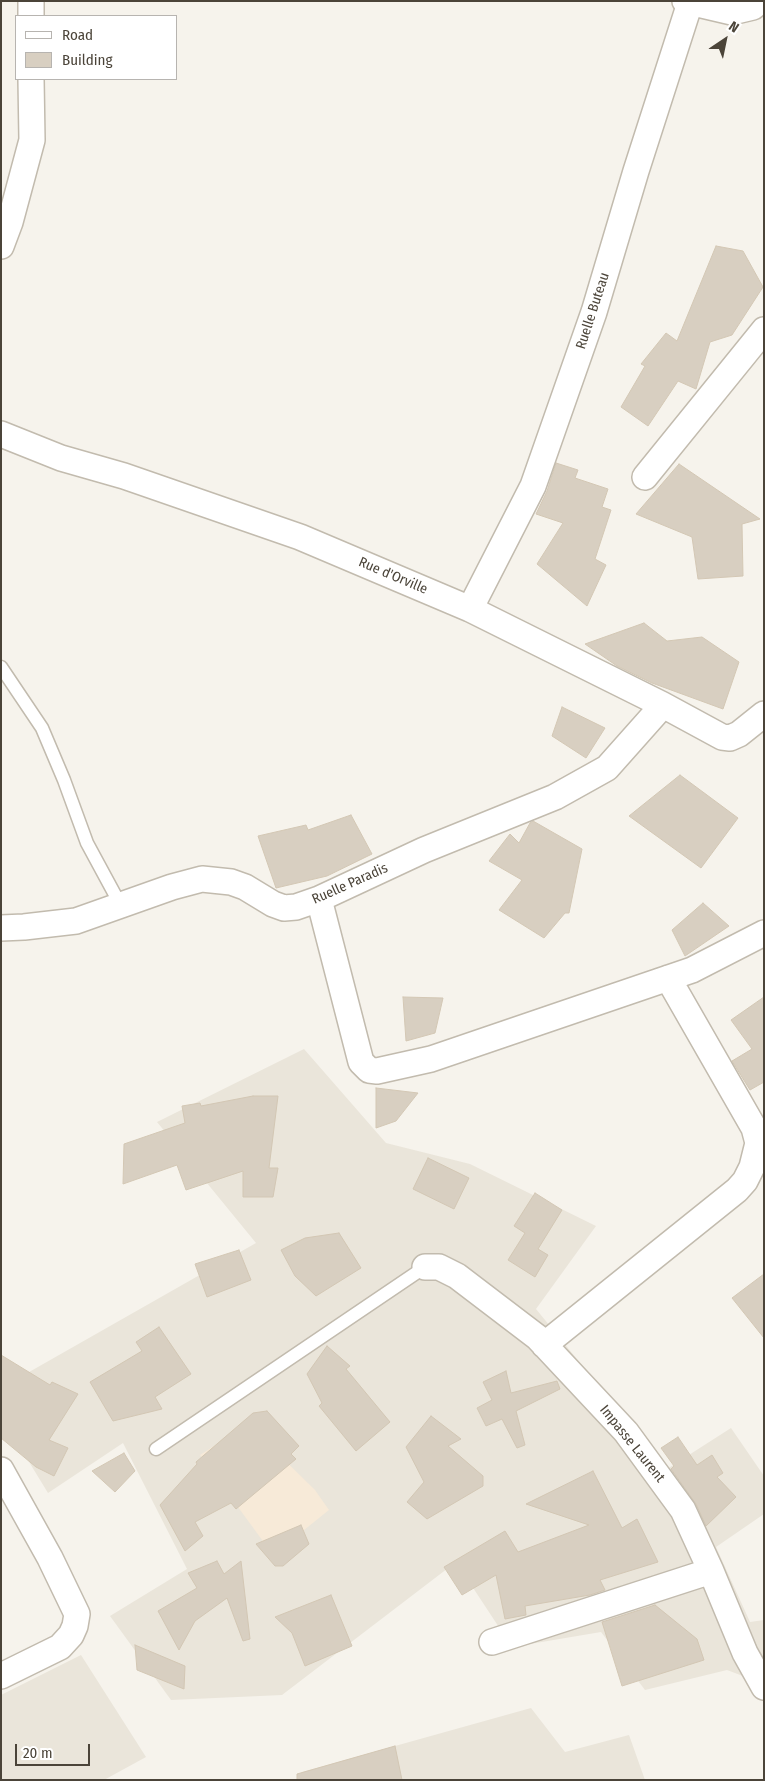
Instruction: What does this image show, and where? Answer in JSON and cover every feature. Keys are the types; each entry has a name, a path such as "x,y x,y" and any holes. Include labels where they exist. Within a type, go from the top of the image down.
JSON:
{"street":[{"path":"31,1 31,15"},
{"path":"687,2 732,12 759,7"},
{"name":"Ruelle Buteau","path":"470,609 533,486 594,312 687,2"},
{"path":"1,246 10,222 32,140 31,80"},
{"path":"646,477 764,330"},
{"name":"Rue d'Orville","path":"1,434 61,458 124,476 300,537 470,609 662,705 722,738 730,738 738,734 764,714"},
{"name":"Ruelle Paradis","path":"1,928 24,928 76,921 120,904 202,879 231,882 245,887 273,904 284,908 296,907 319,899 424,850 555,797 607,768 662,705"},
{"path":"319,899 361,1062 369,1070 377,1071 431,1059 692,970 764,933"},
{"path":"544,1345 737,1190 745,1181 752,1167 761,1141 668,978"},
{"name":"Impasse Laurent","path":"426,1267 438,1267 457,1276 537,1337 632,1440 683,1510 712,1571 745,1653 764,1686"},
{"path":"1,1470 50,1558 77,1614 71,1635 60,1647 1,1676"},
{"path":"492,1642 712,1571"}],"lane":[{"path":"1,667 42,728 64,780 87,843 120,904"},
{"path":"156,1449 426,1267"}],"shaded area":[{"path":"304,1049 386,1143 470,1164 596,1226 536,1309 667,1469 731,1428 764,1476 764,1514 716,1547 750,1622 764,1620 764,1684 727,1670 645,1690 601,1632 512,1647 456,1562 282,1695 171,1700 110,1616 187,1569 123,1443 48,1493 1,1416 1,1388 256,1243 157,1122"},
{"path":"248,1424 315,1490 329,1510 273,1555 200,1455"},
{"path":"81,1655 146,1757 104,1780 1,1780 1,1695"},
{"path":"531,1708 565,1752 629,1735 645,1780 307,1780 302,1772"}],"building":[{"path":"716,246 743,251 763,287 732,335 710,342 696,389 678,381 648,426 621,407 645,366 641,364 666,333 677,341"},
{"path":"556,463 578,470 575,478 608,489 602,507 611,510 595,559 606,565 587,606 537,564 563,523 536,514 547,491"},
{"path":"679,464 760,519 742,524 743,576 698,579 692,537 636,514"},
{"path":"644,623 667,641 702,637 739,662 723,709 652,683 617,666 585,644"},
{"path":"562,707 605,728 586,758 552,736"},
{"path":"680,775 738,818 701,868 629,816"},
{"path":"351,815 372,854 327,876 276,888 258,836 306,825 308,830"},
{"path":"533,821 582,849 569,913 565,913 544,938 499,910 522,880 489,861 510,834 519,843"},
{"path":"703,903 729,926 685,956 672,930"},
{"path":"403,997 443,998 435,1033 406,1041"},
{"path":"764,997 764,1082 750,1090 732,1061 752,1049 731,1020"},
{"path":"376,1088 418,1093 396,1121 376,1128"},
{"path":"253,1096 278,1096 269,1168 278,1168 273,1197 243,1197 243,1171 186,1190 177,1165 123,1184 124,1144 185,1123 182,1106 200,1103 201,1106"},
{"path":"428,1158 469,1178 454,1209 413,1189"},
{"path":"535,1193 562,1210 538,1249 548,1255 535,1277 508,1260 525,1233 514,1226"},
{"path":"339,1233 361,1268 316,1296 295,1276 281,1250 305,1238"},
{"path":"239,1250 251,1280 207,1297 195,1264"},
{"path":"764,1274 764,1338 732,1298"},
{"path":"159,1327 191,1374 155,1397 162,1409 113,1421 90,1382 142,1351 136,1342"},
{"path":"327,1346 350,1366 346,1369 390,1422 356,1451 319,1406 322,1403 307,1374"},
{"path":"1,1355 50,1385 52,1382 78,1394 49,1440 68,1448 54,1476 36,1467 1,1438"},
{"path":"506,1371 511,1393 557,1381 560,1389 516,1411 525,1445 517,1448 502,1419 486,1426 477,1408 492,1400 483,1382"},
{"path":"267,1411 299,1446 291,1454 296,1459 236,1509 231,1503 195,1522 203,1536 185,1551 160,1505 197,1464 196,1462 253,1413"},
{"path":"431,1416 461,1439 448,1446 483,1476 483,1486 427,1519 407,1502 424,1482 406,1447"},
{"path":"678,1437 697,1465 712,1455 723,1473 717,1477 736,1497 706,1526 696,1504 671,1469 674,1466 661,1448"},
{"path":"124,1453 135,1471 115,1492 92,1471"},
{"path":"593,1471 622,1528 637,1519 658,1562 600,1580 605,1590 590,1595 525,1606 526,1615 505,1619 496,1575 462,1595 444,1567 505,1531 518,1552 589,1525 526,1504"},
{"path":"301,1525 309,1544 283,1566 275,1566 256,1544"},
{"path":"217,1561 224,1574 241,1561 250,1639 243,1641 227,1598 195,1621 179,1650 158,1611 197,1588 188,1573"},
{"path":"331,1595 352,1646 305,1666 292,1633 275,1617"},
{"path":"655,1605 697,1639 704,1660 622,1686 602,1622"},
{"path":"135,1645 185,1666 184,1689 137,1670"},
{"path":"395,1746 402,1780 297,1780 297,1774"}]}
